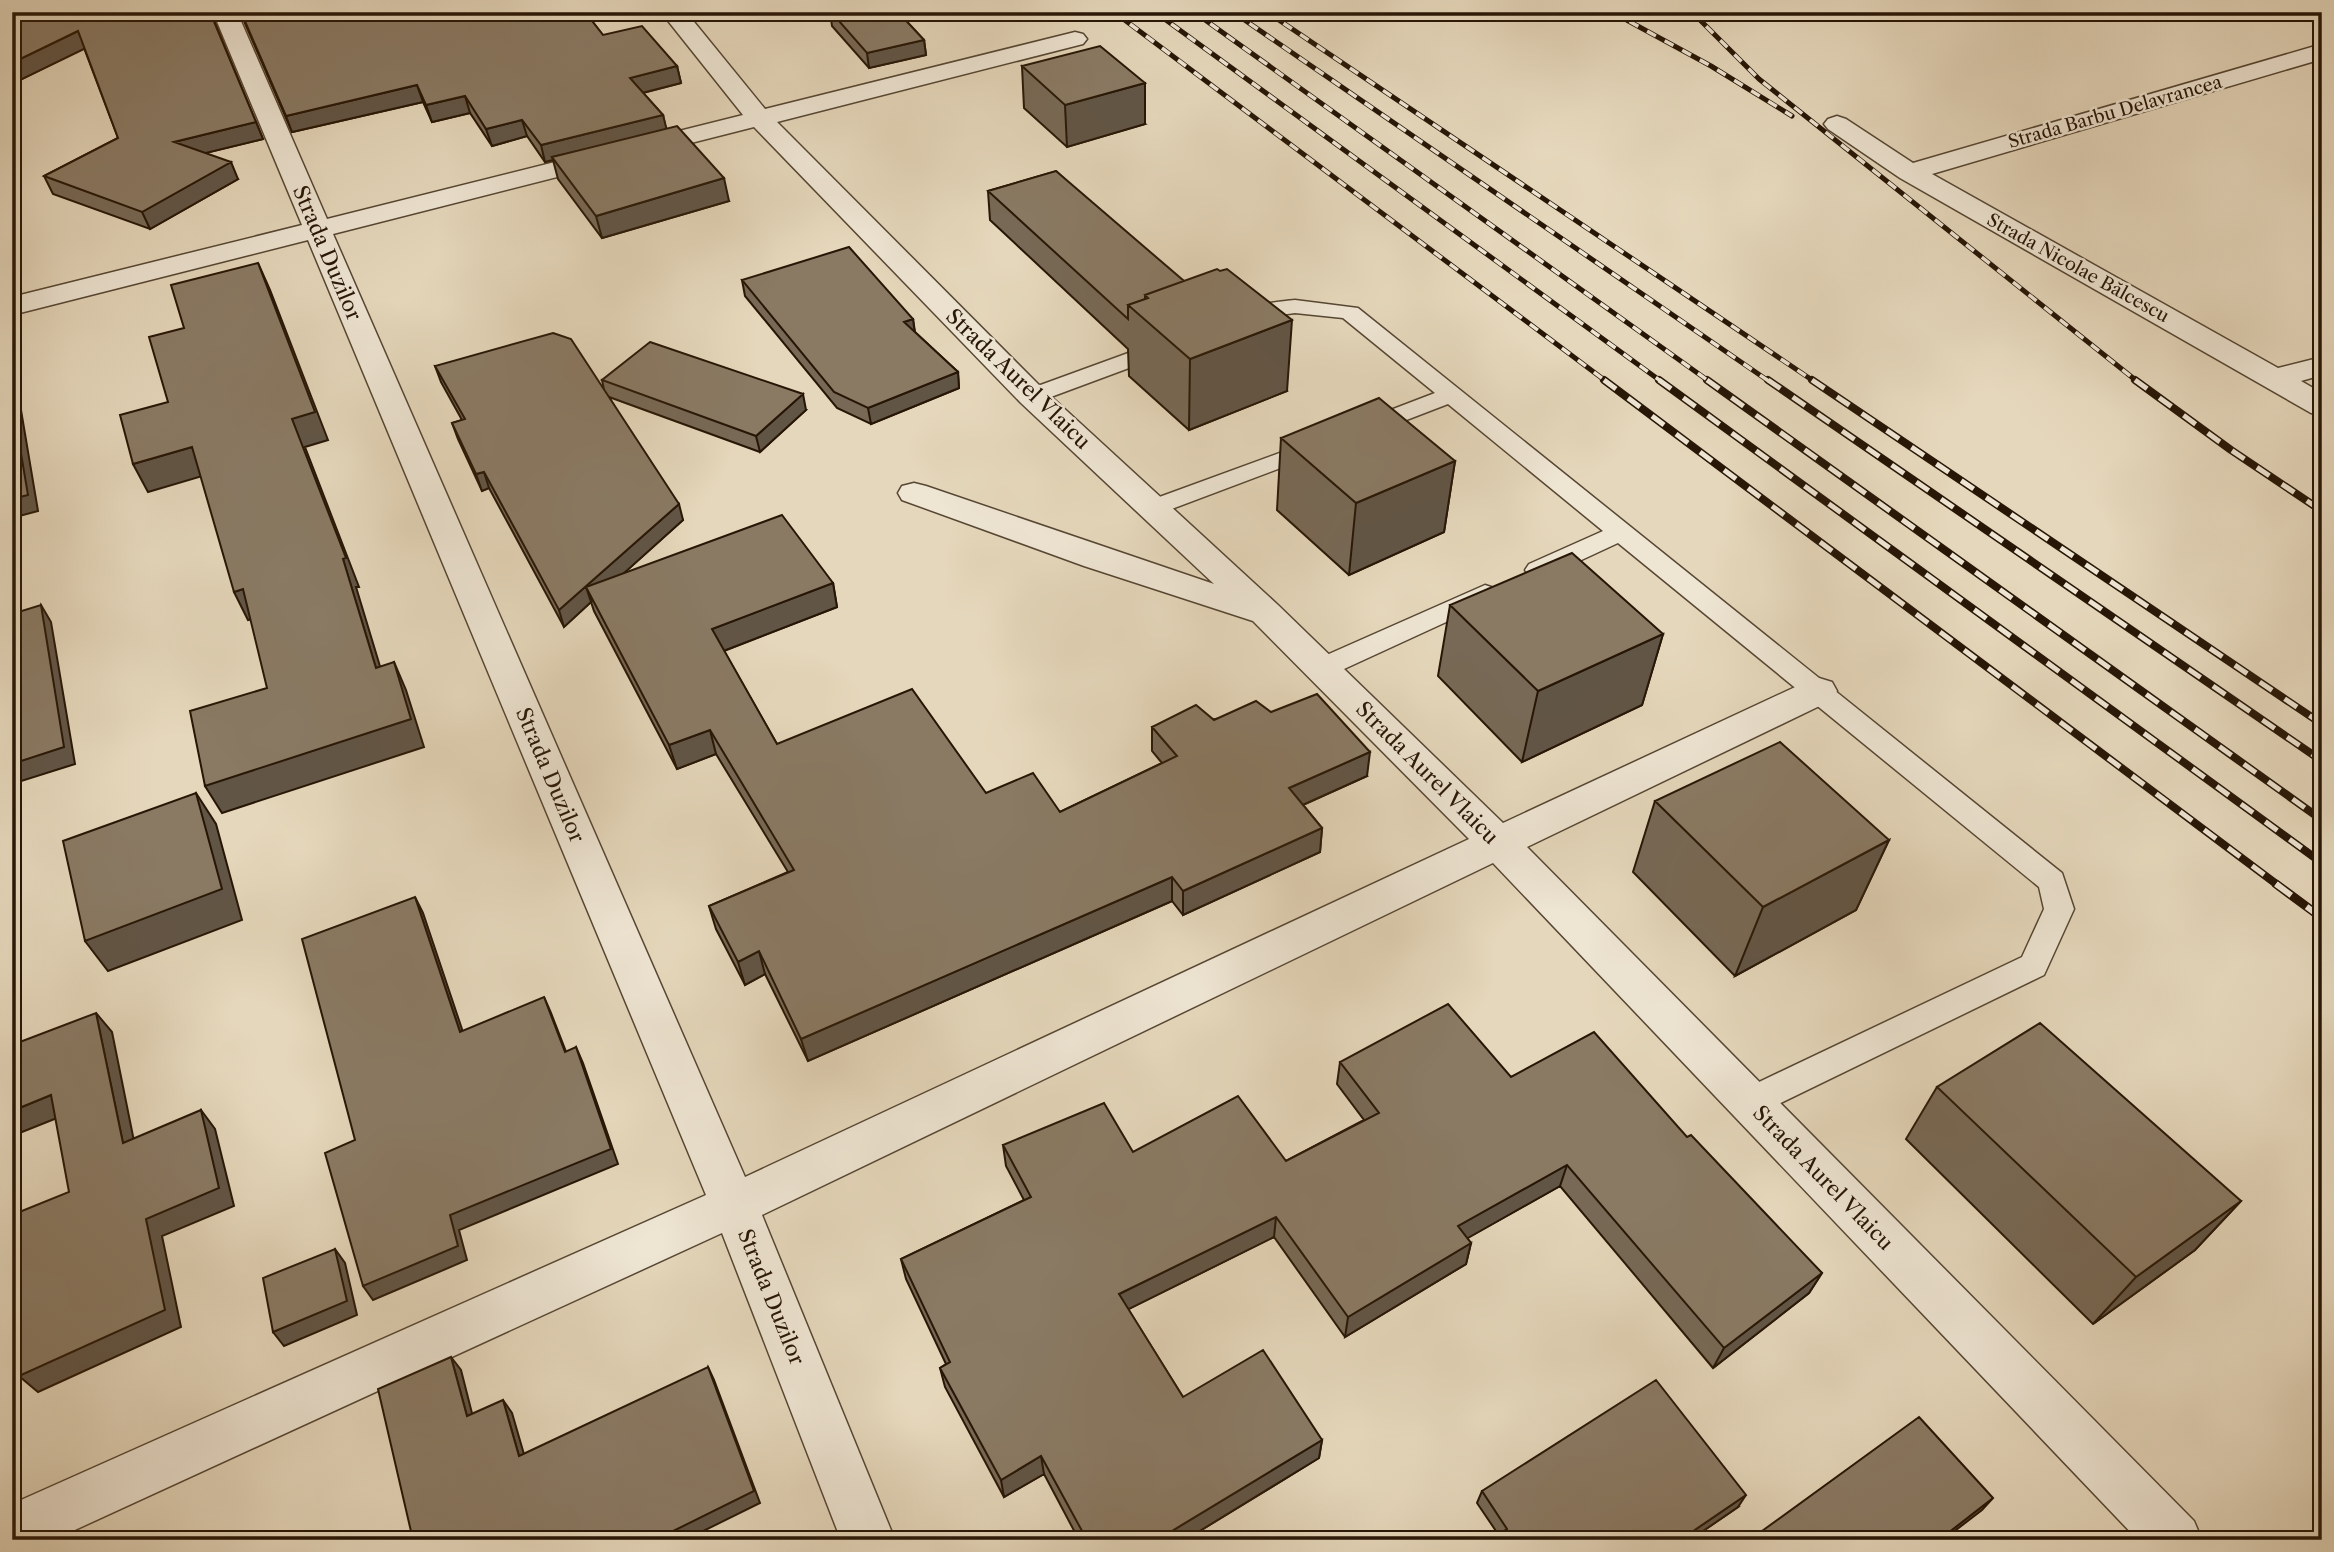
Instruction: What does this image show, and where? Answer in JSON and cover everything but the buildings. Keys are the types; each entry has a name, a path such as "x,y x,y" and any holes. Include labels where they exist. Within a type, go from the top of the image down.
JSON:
{"street":[{"name":"Strada Duzilor","path":"225,12 734,1205 868,1540"},
{"name":"Strada Aurel Vlaicu","path":"673,12 758,117 1032,396 1266,613 1498,844 2175,1540"},
{"path":"12,306 1075,39"},
{"name":"Strada Barbu Delavrancea","path":"1909,172 2322,51"},
{"name":"Strada Nicolae Bălcescu","path":"1836,124 1909,172 2322,406"},
{"path":"2274,379 2322,366"},
{"path":"914,494 1096,558 1266,613"},
{"path":"12,1531 734,1205 1819,691"}],"lane":[{"path":"1222,326 1272,308 1308,305 1350,313 2052,881 2059,909 2034,966 1750,1102"},
{"path":"1032,396 1184,340"},
{"path":"1152,508 1451,395"},
{"path":"1321,668 1621,532"}],"railway":[{"path":"1114,12 1607,382"},
{"path":"1155,12 1662,382"},
{"path":"1194,12 1710,382"},
{"path":"1233,12 1770,382"},
{"path":"1267,12 1815,382"},
{"path":"1612,12 1711,66 1792,116"},
{"path":"1692,12 1759,79 2138,382"},
{"path":"1604,380 2279,886"},
{"path":"1659,380 2322,863"},
{"path":"1707,380 2322,820"},
{"path":"1768,380 2322,761"},
{"path":"1812,380 2322,724"},
{"path":"2135,380 2231,450 2322,511"},
{"path":"2276,884 2322,918"}]}
